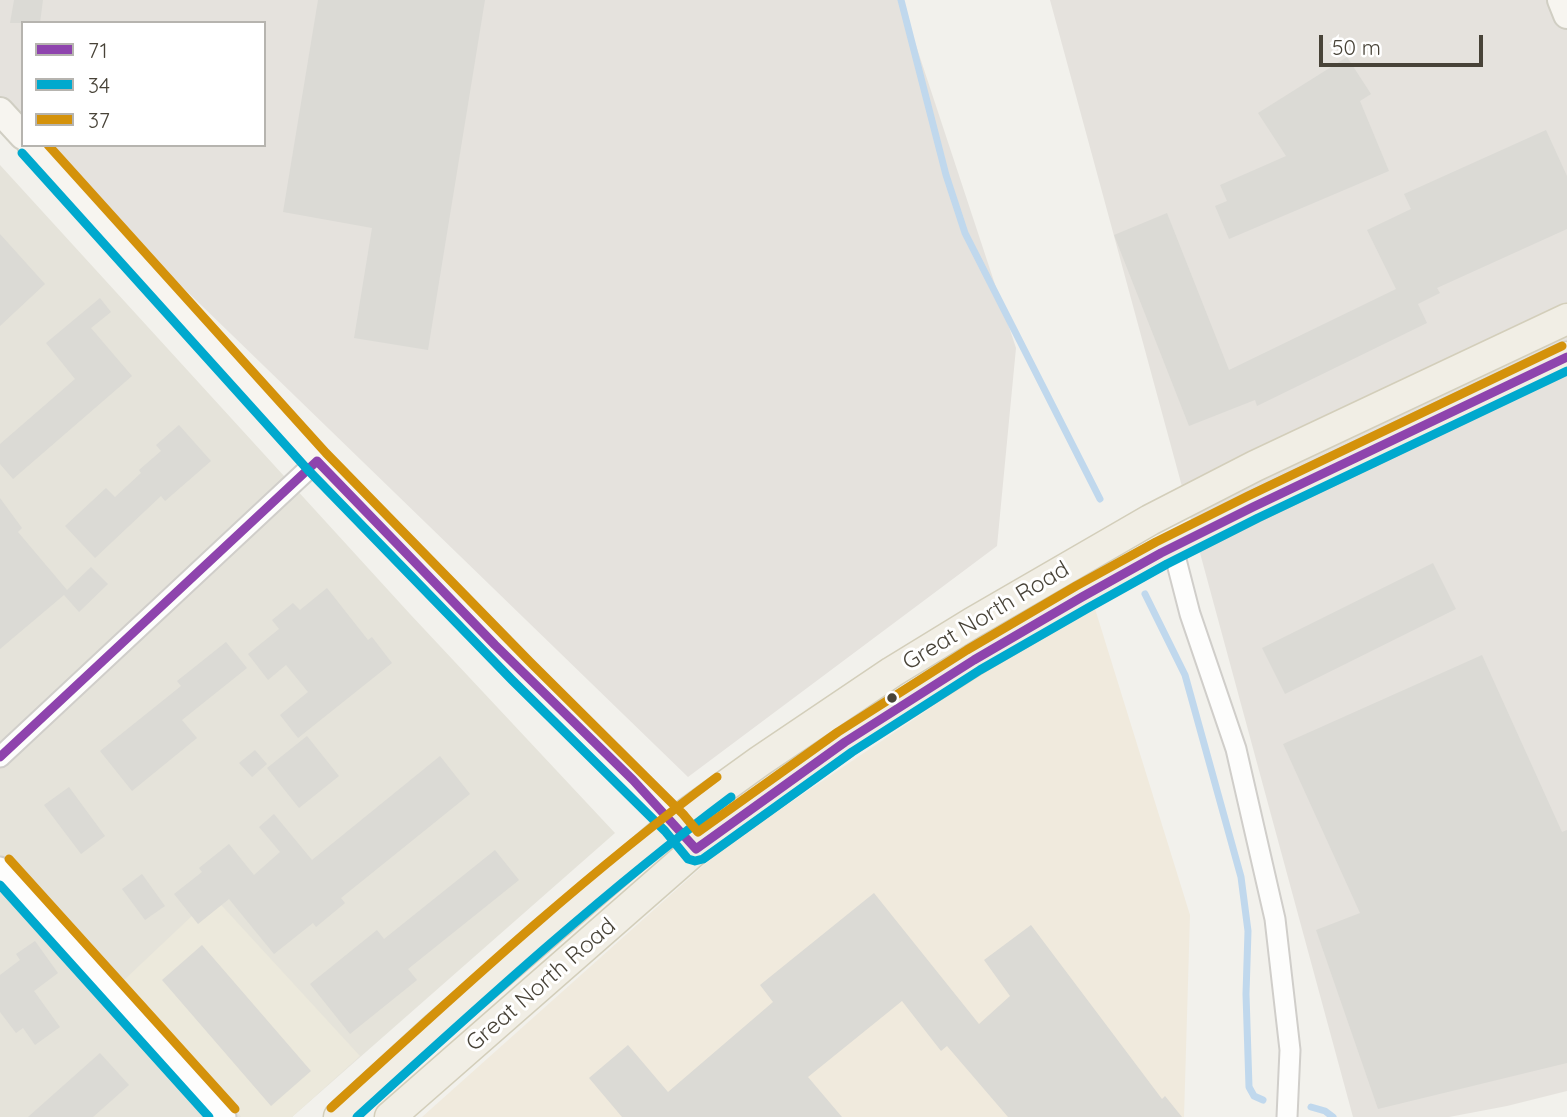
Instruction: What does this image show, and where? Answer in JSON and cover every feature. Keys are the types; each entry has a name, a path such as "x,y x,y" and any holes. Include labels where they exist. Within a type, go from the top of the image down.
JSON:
{"main road":[{"name":"Great North Road","path":"339,1117 437,1027 674,823 892,672 1105,545 1255,467 1567,319"},
{"name":"Great North Road","path":"390,1117 696,849 845,742 1082,597 1173,548 1567,357"}],"street":[{"path":"1561,0 1567,15"},
{"path":"0,111 21,134"},
{"path":"33,147 317,461 521,671 674,823 696,849"},
{"path":"0,757 317,461"},
{"path":"1173,548 1190,614 1236,749 1275,919 1290,1049 1287,1117"},
{"path":"0,866 226,1117"}],"shaded area":[{"path":"0,0 901,0 1016,348 997,546 688,777 38,147 266,147 266,21 21,21 21,130 0,110"},
{"path":"1050,0 1567,0 1567,1091 1449,1117 1353,1117"},
{"path":"0,165 410,614 615,833 292,1117 0,1117"},
{"path":"1092,599 1190,915 1184,1117 422,1117 723,848"},
{"path":"213,896 360,1056 292,1117 241,1117 124,980"}],"building":[{"path":"14,0 43,0 40,21 10,23"},
{"path":"318,0 485,0 428,350 354,338 372,228 283,212"},
{"path":"1347,57 1371,94 1360,101 1389,171 1229,239 1215,206 1227,201 1220,185 1286,156 1258,113"},
{"path":"1546,130 1567,176 1567,229 1437,288 1440,293 1418,304 1427,323 1257,406 1255,400 1189,426 1114,235 1167,213 1229,370 1396,289 1367,230 1411,209 1404,194"},
{"path":"0,234 45,284 0,326"},
{"path":"100,298 111,312 91,328 132,376 13,479 0,464 0,444 75,379 46,343"},
{"path":"179,425 211,461 165,501 161,496 95,558 65,526 106,488 115,497 141,473 139,470 161,451 156,445"},
{"path":"0,498 22,528 18,532 67,590 91,567 108,584 79,612 64,595 0,649"},
{"path":"1433,563 1456,609 1285,694 1262,648"},
{"path":"327,588 368,640 372,637 392,663 298,738 280,715 308,692 286,665 268,680 248,654 279,629 272,620 293,603 300,610"},
{"path":"226,642 247,668 182,720 197,738 132,791 100,751 181,686 177,681"},
{"path":"1482,655 1562,832 1567,830 1567,1063 1378,1109 1316,930 1360,913 1283,744"},
{"path":"307,736 339,776 299,808 267,768"},
{"path":"255,750 267,764 252,777 239,763"},
{"path":"440,756 470,794 341,898 345,903 316,927 313,923 274,954 229,899 198,924 174,894 202,872 199,868 229,844 254,875 280,852 259,827 274,814 312,860"},
{"path":"69,787 105,836 81,854 44,805"},
{"path":"495,850 519,880 408,969 417,980 350,1034 310,984 377,930 384,939"},
{"path":"142,874 165,906 145,920 122,889"},
{"path":"874,893 979,1024 1010,996 984,960 1031,925 1162,1099 1165,1096 1182,1117 1008,1117 947,1046 941,1051 902,1001 808,1077 842,1117 622,1117 589,1078 628,1045 668,1092 773,1002 760,985"},
{"path":"35,941 58,973 34,991 60,1027 35,1045 23,1028 16,1033 0,1012 0,975 20,960 16,954"},
{"path":"202,945 311,1071 271,1106 162,980"},
{"path":"100,1053 129,1085 93,1117 28,1117"}],"waterway":[{"path":"901,0 946,175 965,233 1100,499"},
{"path":"1145,594 1185,675 1241,877 1248,931 1246,994 1249,1087 1254,1096 1263,1100"},
{"path":"1311,1107 1325,1111 1333,1117"}],"transit line":[{"name":"37","path":"50,147 326,453 698,832 838,732 967,650 1076,586 1248,496 1562,346"},
{"name":"34","path":"22,153 308,470 512,680 665,831 688,859 695,861 703,859 852,752 980,670 1088,608 1258,518 1567,371"},
{"name":"71","path":"317,461 495,645 633,780 696,849 845,742 974,660 1082,597 1161,553 1253,507 1567,357"},
{"name":"71","path":"0,757 317,461"},
{"name":"37","path":"331,1108 568,896 717,777"},
{"name":"34","path":"357,1117 587,912 731,797"},
{"name":"37","path":"9,859 235,1109"},
{"name":"34","path":"0,885 209,1117"}]}
